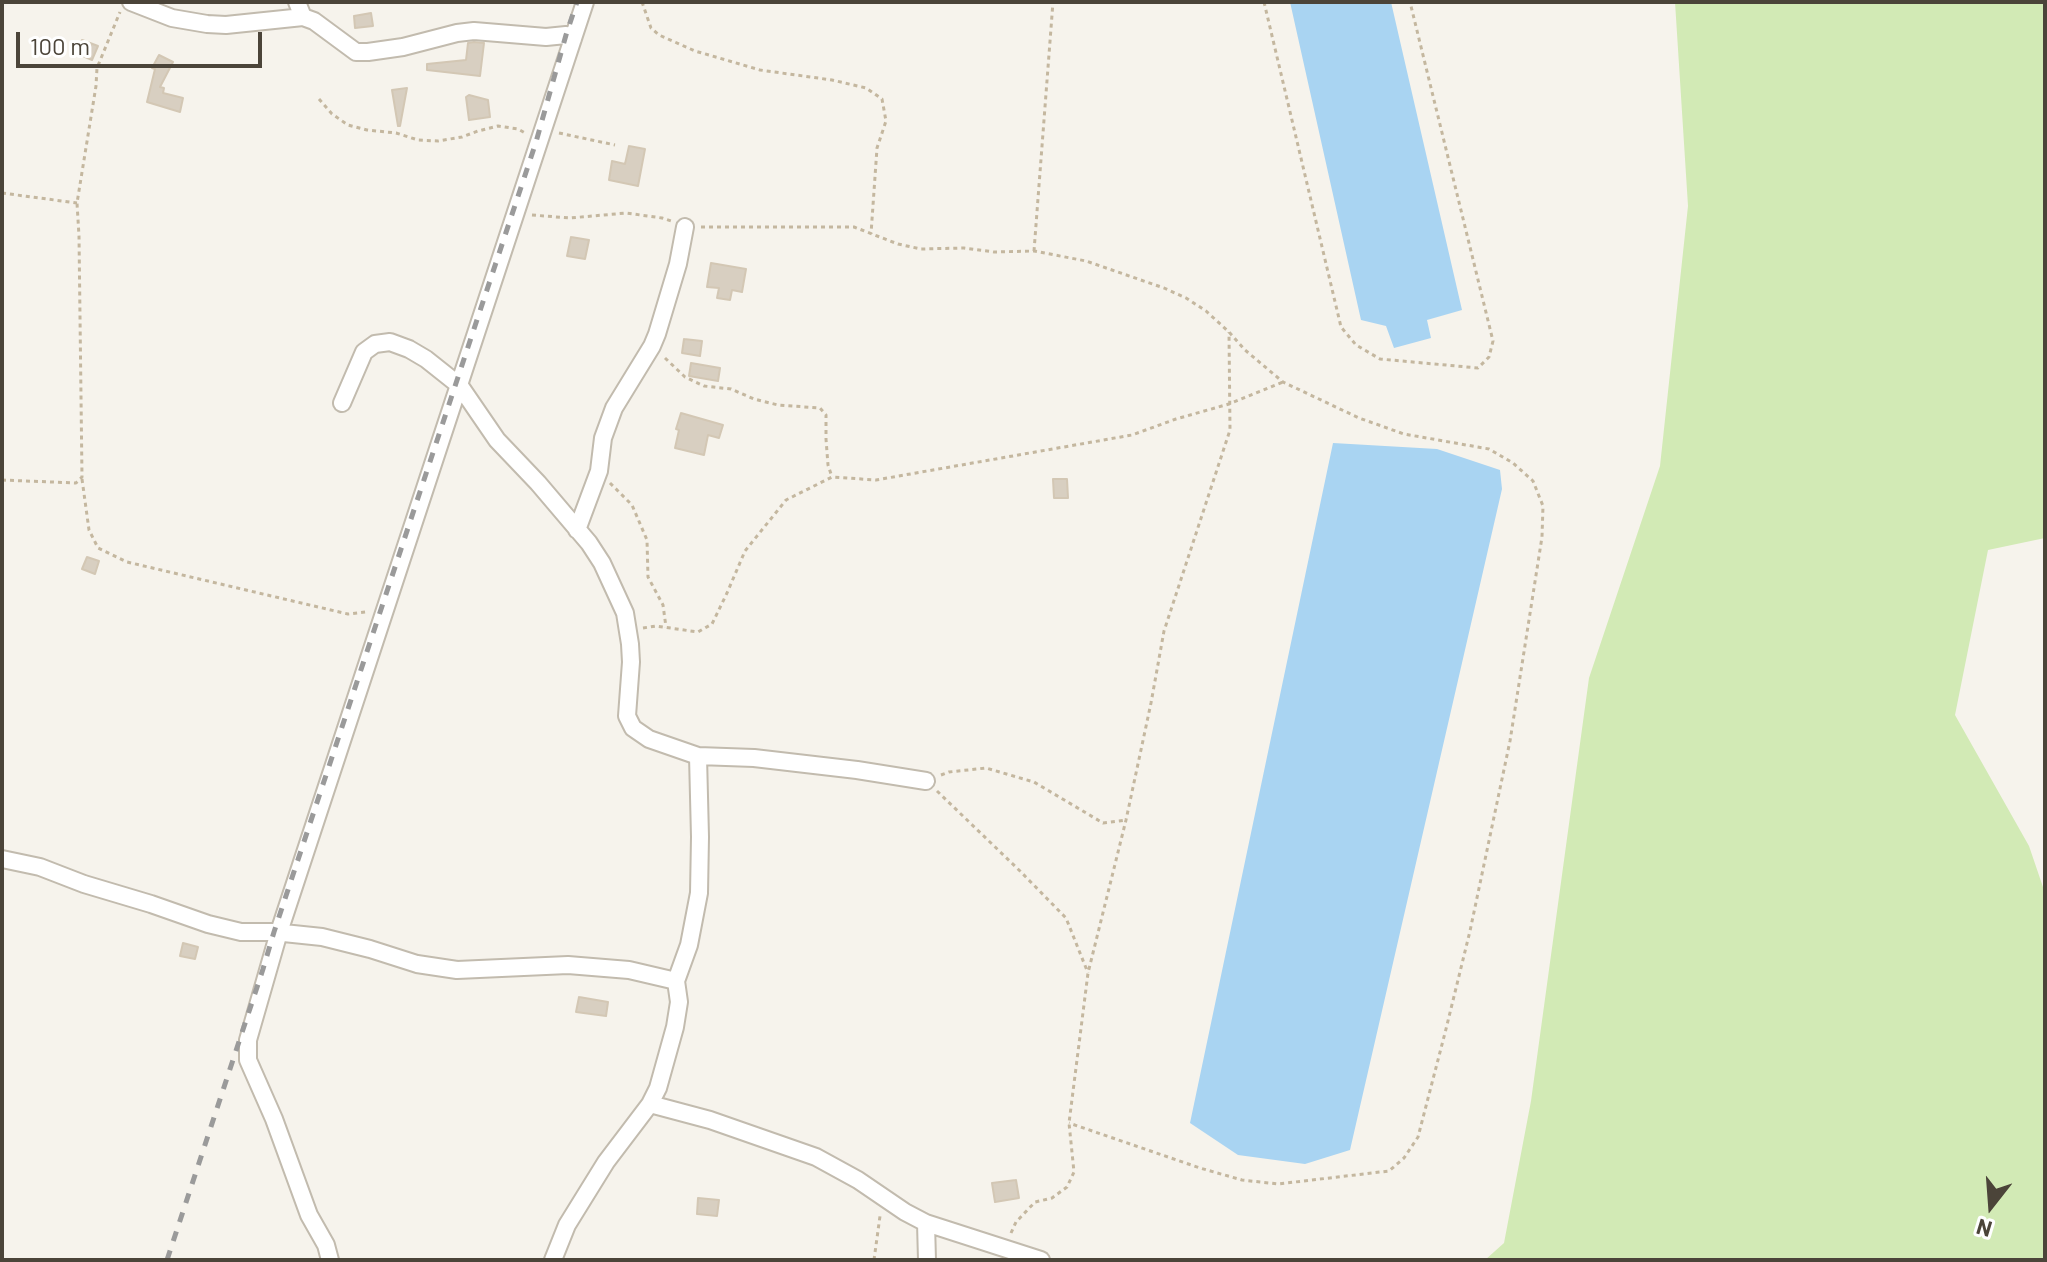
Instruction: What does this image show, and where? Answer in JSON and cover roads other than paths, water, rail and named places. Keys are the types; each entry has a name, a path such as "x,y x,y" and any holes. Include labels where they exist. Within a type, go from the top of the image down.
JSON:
{"street":[{"path":"330,1260 248,1060 248,1040 279,932 585,2"},
{"path":"126,6 172,18 226,25 300,10 356,52 403,47 474,31 546,37 566,35 573,39"},
{"path":"577,530 599,471 603,438 614,408 652,346 678,264 685,227"},
{"path":"342,403 364,352 375,344 390,342 409,349 460,386 497,440 527,471 602,563 625,613 631,662 627,716 633,728 649,739 698,756 754,758 926,781"},
{"path":"553,1260 567,1225 658,1088 675,1027 679,1002 676,981 689,945 699,893 698,756"},
{"path":"2,859 40,867 208,924 241,932 322,937 417,964 457,970 568,965 629,970 676,981"},
{"path":"650,1104 710,1120 816,1157 926,1223 1041,1260"},
{"path":"926,1223 927,1260"}],"water":[{"path":"1290,2 1391,2 1462,310 1427,320 1431,338 1394,348 1386,326 1361,320"},
{"path":"1333,443 1437,449 1500,470 1502,489 1350,1150 1305,1164 1238,1155 1190,1123"}],"railway":[{"path":"167,1260 536,142 577,2"}]}
